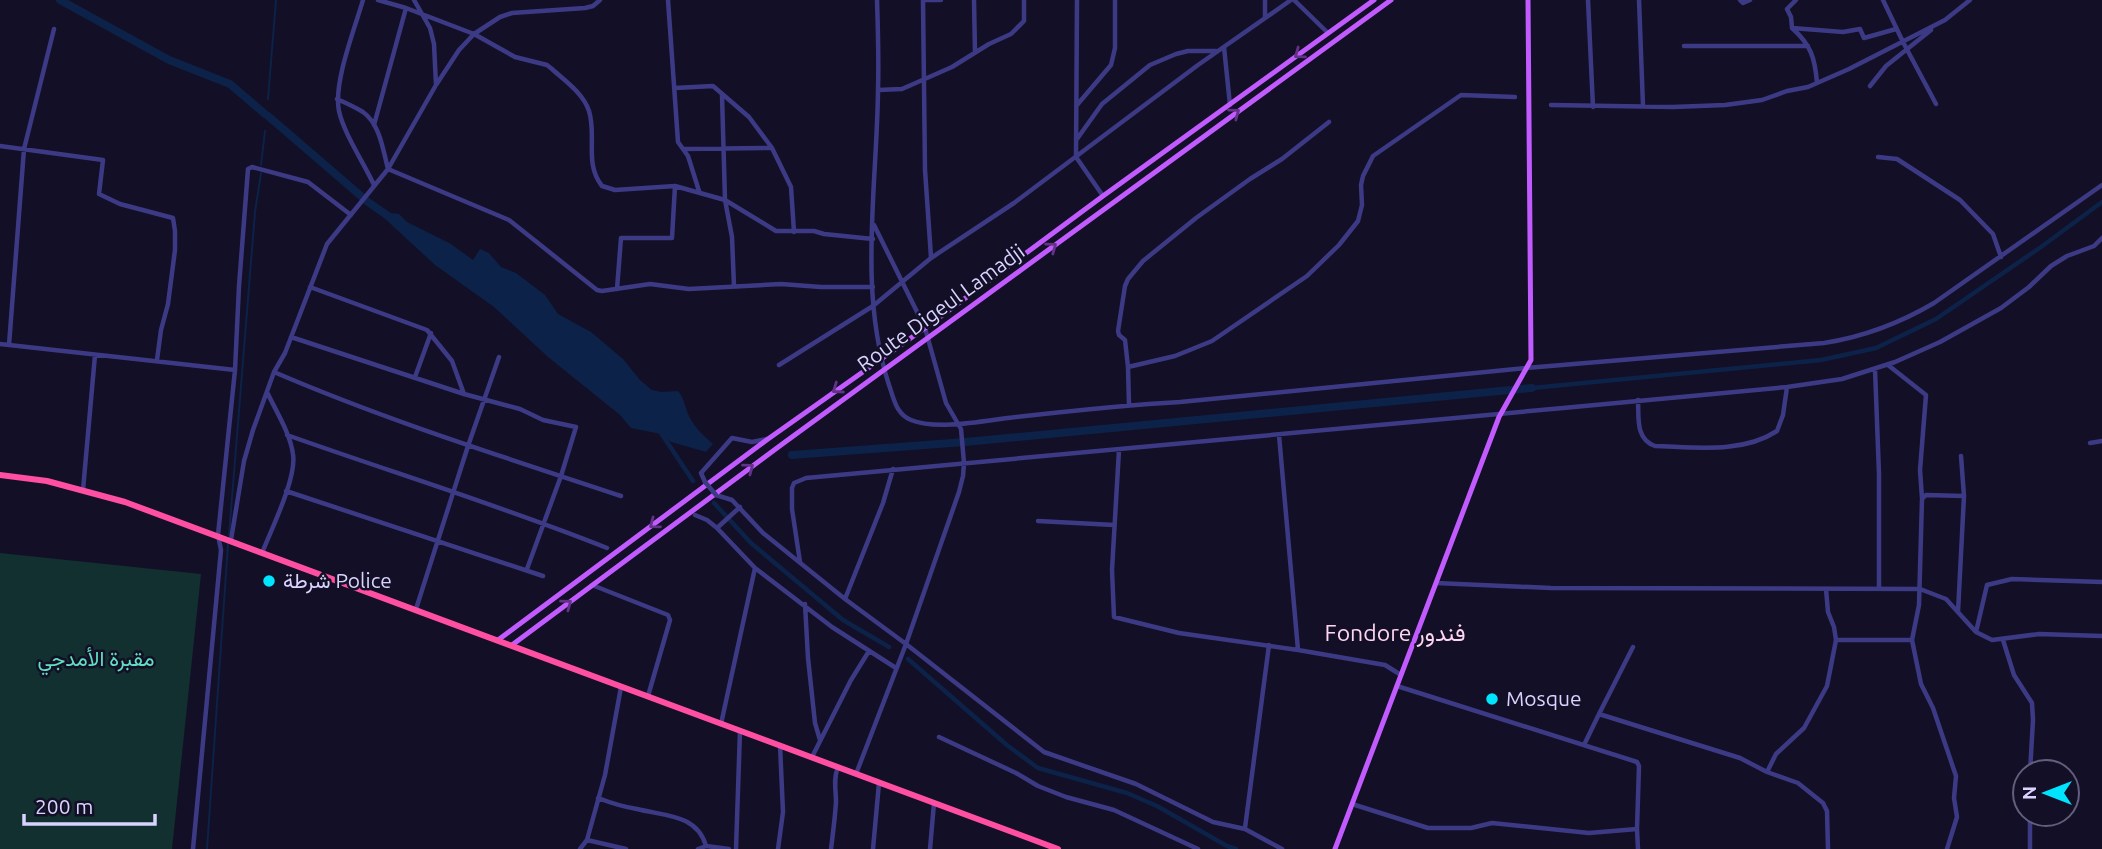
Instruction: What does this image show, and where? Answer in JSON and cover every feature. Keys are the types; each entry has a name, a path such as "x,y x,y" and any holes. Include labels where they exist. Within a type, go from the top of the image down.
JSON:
{"highway":[{"path":"0,475 47,481 125,502 1058,849"}],"main road":[{"name":"Route Digeul Lamadji","path":"498,640 768,439 925,328 1374,0"},
{"name":"Route Digeul Lamadji","path":"512,645 884,369 1391,0"},
{"path":"1335,849 1503,410 1531,360 1528,0"}],"street":[{"path":"363,0 342,71 337,99 341,117 374,186"},
{"path":"378,0 421,13 474,34 515,57 547,65 580,95 589,110 591,166 602,186 615,190 674,186 725,200 776,231 814,231 873,239"},
{"path":"414,0 430,28 434,44 436,85"},
{"path":"231,540 244,461 275,372 285,353 327,244 388,169 459,50 474,34 500,17 512,13 584,8 593,6 600,0"},
{"path":"668,0 678,142 688,156 699,191"},
{"path":"877,0 878,90 873,306 881,358 900,413 908,419 925,423 957,423 1129,405 1824,344 1909,317 1934,303 2102,185"},
{"path":"931,258 925,170 923,0 941,0"},
{"path":"974,0 975,52"},
{"path":"878,90 902,89 952,67 1011,34 1024,21 1024,0"},
{"path":"1077,0 1076,157 1103,196"},
{"path":"1076,107 1111,65 1115,48 1115,0"},
{"path":"1265,0 1265,19"},
{"path":"779,365 873,306 931,258 1014,204 1218,51 1292,0 1328,33"},
{"path":"1588,0 1593,107"},
{"path":"1639,0 1643,106"},
{"path":"1740,0 1743,4 1750,0"},
{"path":"1796,0 1787,9 1792,28 1806,40 1815,62 1817,83"},
{"path":"1883,0 1936,104"},
{"path":"1870,86 1886,66 1970,0"},
{"path":"374,126 406,8"},
{"path":"1551,106 1725,105 1762,100 1787,90 1808,87 1938,24"},
{"path":"1792,28 1843,32 1860,29 1864,38 1896,29"},
{"path":"9,345 24,149 54,29"},
{"path":"1684,46 1808,46"},
{"path":"1224,47 1230,104"},
{"path":"1077,140 1102,104 1150,65 1188,51 1218,51"},
{"path":"675,88 713,86 749,117 772,148 791,187 794,232"},
{"path":"722,94 725,200 732,237 734,286"},
{"path":"1128,367 1175,356 1212,341 1307,276 1339,245 1358,221 1362,205 1363,176 1373,156 1450,102 1461,95 1515,97"},
{"path":"337,99 364,112 380,137 388,169"},
{"path":"1129,405 1125,340 1118,331 1125,286 1134,269 1186,225 1250,178 1282,159 1329,122"},
{"path":"0,146 103,160 99,194 120,204 173,218 176,231 168,304 157,360"},
{"path":"682,149 772,148"},
{"path":"1878,157 1897,159 1960,201 1993,234 2001,257"},
{"path":"193,849 221,550 218,535 235,370 239,272 248,169 252,167 305,181 351,215"},
{"path":"388,169 509,220 592,288 602,291 650,284 690,289 781,284 873,287"},
{"path":"617,289 621,238 672,238 674,186"},
{"path":"856,774 906,644 959,492 964,463 961,429 946,403 925,328 873,223"},
{"path":"800,562 791,497 794,483 806,478 1279,435 1503,410 1787,387 1842,379 1888,365 1940,342 1990,314 2029,287 2051,266 2067,256 2094,246 2102,238"},
{"path":"310,287 424,328 431,333 452,361 464,394"},
{"path":"415,377 431,333"},
{"path":"291,337 464,394 520,409 543,419 576,427 527,569"},
{"path":"0,344 235,370"},
{"path":"83,490 95,355"},
{"path":"416,609 499,357"},
{"path":"1888,365 1926,395 1920,470 1920,589 1912,640 1921,684 1933,708 1956,776 1956,817 1947,849"},
{"path":"1875,369 1879,588"},
{"path":"275,372 344,402 621,496"},
{"path":"1638,400 1640,431 1648,444 1718,447 1744,444 1777,431 1783,415 1787,387"},
{"path":"262,553 286,491 293,464 287,435 267,393"},
{"path":"287,435 544,523 607,548"},
{"path":"1279,435 1297,650"},
{"path":"768,439 752,442 732,438 701,473 705,482 716,495 732,500 763,533 845,599 1044,752 1136,784 1213,822 1245,829 1282,849"},
{"path":"2090,443 2102,442"},
{"path":"1119,450 1112,570 1114,617 1179,633 1385,664 1401,675"},
{"path":"1958,613 1964,496 1961,456"},
{"path":"845,599 883,503 893,470"},
{"path":"286,491 543,576"},
{"path":"1922,499 1926,495 1964,496"},
{"path":"717,528 740,507"},
{"path":"695,515 717,528 755,568 832,627 896,668"},
{"path":"1038,521 1114,525"},
{"path":"721,724 755,568"},
{"path":"1976,632 1987,585 2012,579 2102,582"},
{"path":"1436,583 1551,587 1920,589 1946,599 1976,632 1990,639 2003,640 2039,634 2102,636"},
{"path":"592,586 668,615 670,620 648,696"},
{"path":"1767,772 1776,754 1804,728 1828,686 1836,640 1828,612 1826,589"},
{"path":"804,604 814,710 820,740"},
{"path":"1836,640 1912,640"},
{"path":"2003,640 2014,675 2032,703 2034,720 2031,758"},
{"path":"1245,829 1269,645"},
{"path":"1584,746 1633,647"},
{"path":"812,757 851,680 869,651"},
{"path":"580,849 587,840 605,775 621,686"},
{"path":"1397,686 1638,764 1639,849"},
{"path":"1599,714 1740,758 1767,772 1798,783 1823,803 1827,811 1828,849"},
{"path":"736,849 740,731"},
{"path":"939,737 1038,786 1114,810 1198,849"},
{"path":"778,849 783,812 780,745"},
{"path":"831,849 836,786 834,777 838,767"},
{"path":"873,849 879,783"},
{"path":"598,798 637,810 678,817 703,834 706,846"},
{"path":"930,849 934,803"},
{"path":"1352,804 1427,828 1471,828 1492,823 1588,833 1637,829"},
{"path":"2030,828 2030,849"},
{"path":"587,840 626,849"},
{"path":"1033,849 1034,840"},
{"path":"698,849 706,846 729,849"}],"green space":[{"name":"مقبرة الأمدجي","path":"0,553 201,574 172,849 0,849"}],"water":[{"path":"385,212 399,214 407,222 451,244 473,260 480,249 489,253 501,267 516,273 545,295 558,314 591,332 623,359 652,390 678,391 692,422 713,444 706,452 671,442 661,434 631,428 620,415 548,357 494,307 435,265 383,217"}],"waterway":[{"path":"60,0 169,60 230,84 265,114"},
{"path":"268,99 276,0"},
{"path":"268,116 368,202 391,218"},
{"path":"261,165 265,131"},
{"path":"229,535 255,212 261,173"},
{"path":"1532,388 1821,360 1876,348 1936,319 2102,202"},
{"path":"792,455 965,442 1532,388"},
{"path":"659,430 693,481"},
{"path":"714,503 751,543 843,620 889,647"},
{"path":"207,849 228,544"},
{"path":"908,659 1008,746 1038,768 1127,793 1157,806 1236,849"}],"place":[{"name":"شرطة Police","path":"269,581"},
{"name":"Mosque","path":"1492,699"}],"district":[{"name":"Fondore فندور","path":"1395,633"}]}
